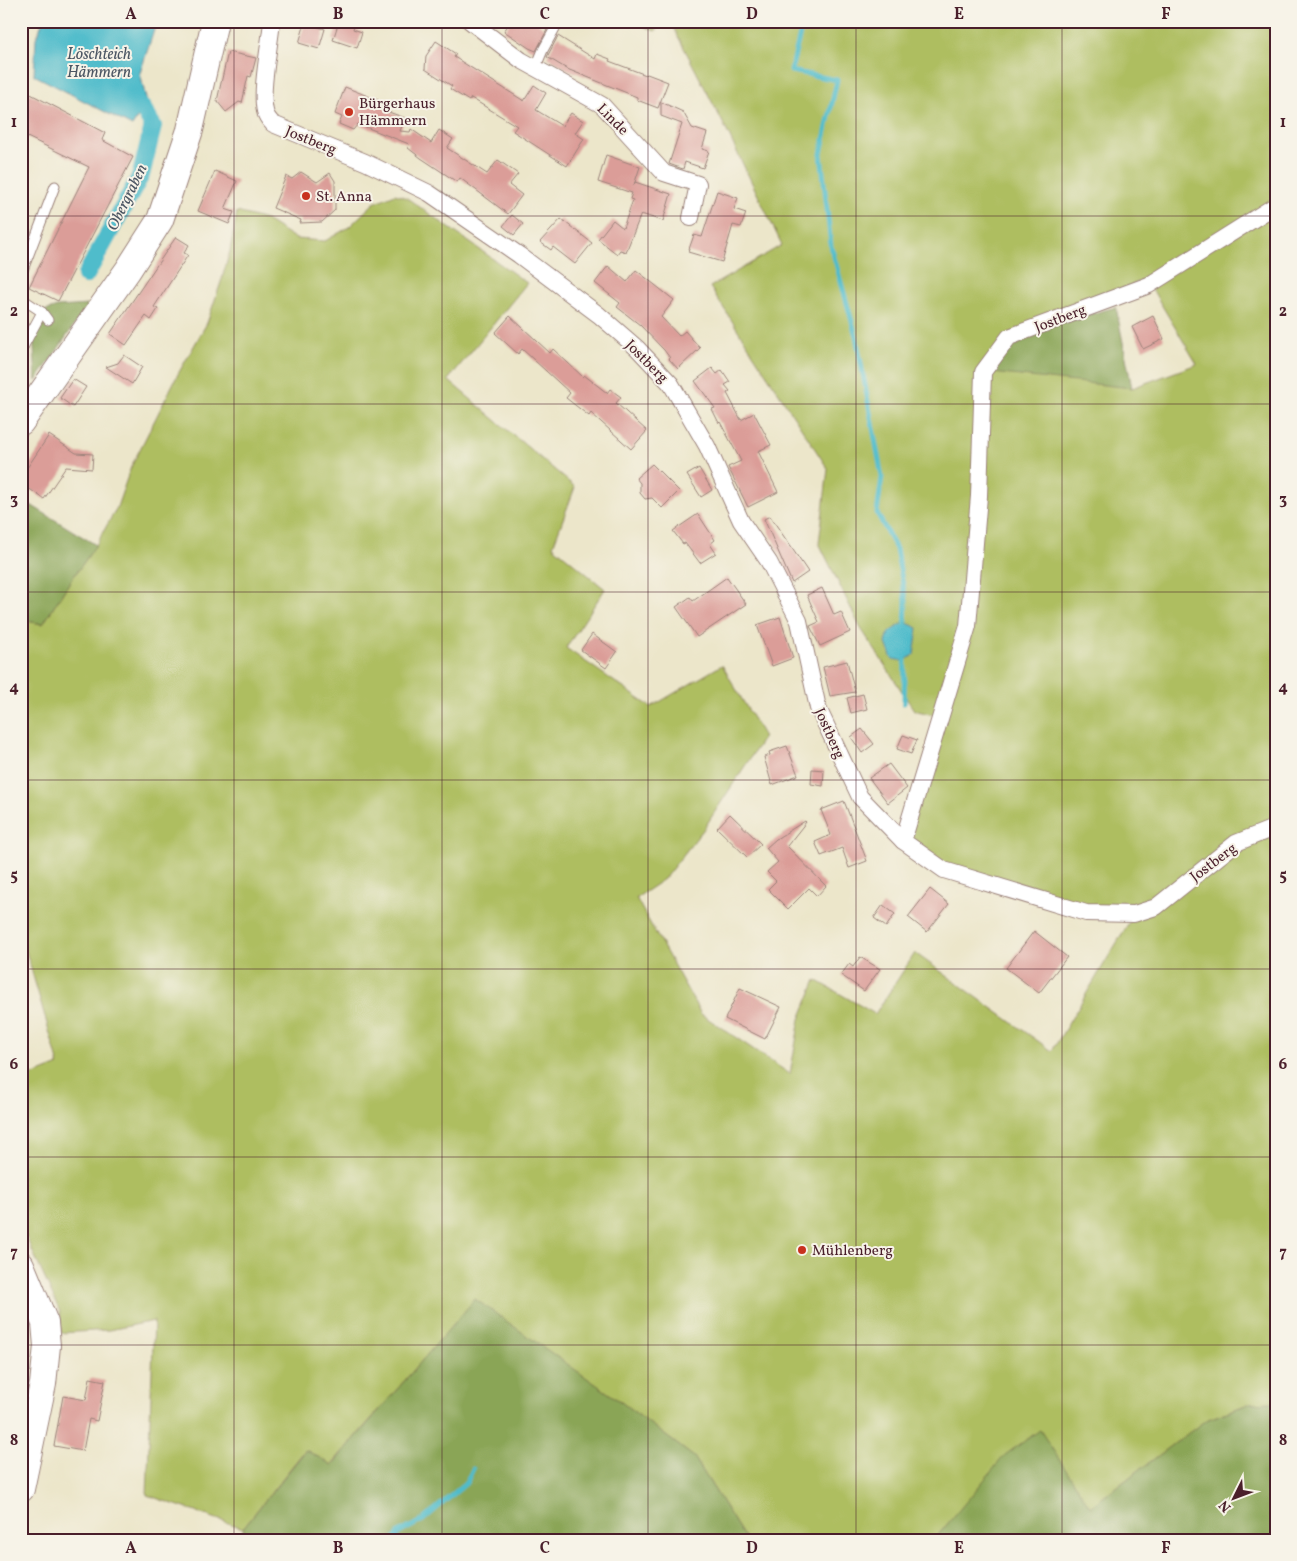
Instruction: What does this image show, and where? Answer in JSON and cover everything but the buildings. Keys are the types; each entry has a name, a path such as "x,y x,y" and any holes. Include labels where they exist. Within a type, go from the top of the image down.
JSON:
{"main road":[{"path":"21,422 128,270 160,220 190,130 215,21"},
{"path":"21,1265 45,1323 47,1346 43,1384 21,1489"}],"street":[{"name":"Jostberg","path":"272,21 265,86 265,111 268,119 273,124 365,162 428,193 519,255 599,315 637,348 671,384 707,446 741,521 769,562 799,621 818,708 860,797 903,841 944,870 1086,913 1134,914 1156,907 1236,843 1276,827"},
{"name":"Linde","path":"470,21 535,69 602,105 664,173 698,184 691,218"},
{"name":"Jostberg","path":"903,841 968,626 979,496 983,372 1010,337 1149,285 1276,205"}],"lane":[{"path":"535,69 559,21"},
{"path":"21,276 55,186"},
{"path":"21,298 42,312 48,320"},
{"path":"21,351 42,312"}],"green space":[{"path":"632,21 662,21 663,24 655,31"},
{"path":"670,21 1276,21 1276,1402 1251,1403 1206,1420 1090,1507 1006,1456 934,1540 746,1540 694,1457 621,1402 475,1300 331,1465 305,1450 243,1528 147,1495 154,1321 109,1330 61,1333 60,1312 21,1226 21,1080 59,1065 21,934 21,620 43,624 96,545 117,507 131,467 178,374 207,323 230,251 237,212 266,220 296,239 325,241 349,227 374,203 395,194 407,198 527,283 448,380 575,487 553,546 605,589 566,648 651,707 722,665 764,737 703,830 664,879 636,898 701,1014 790,1074 800,1019 816,980 875,1014 915,953 1052,1051 1134,914 1086,913 944,870 903,841 941,717 914,710 860,627 819,543 828,469 710,287 782,245 722,121","holes":["1146,279 1197,364 1132,388 1010,337"]},
{"path":"88,305 36,381 33,332 42,312 57,307"},
{"path":"1116,307 1132,388 983,372 1009,337"},
{"path":"21,499 96,545 43,624 21,620"},
{"path":"475,1299 621,1402 694,1457 746,1540 244,1540 243,1528 306,1450 332,1465"},
{"path":"1276,1402 1276,1540 934,1540 1005,1455 1040,1430 1090,1507 1206,1420 1251,1403"}],"water":[{"name":"Löschteich Hämmern","path":"43,21 157,21 140,73 147,103 132,126 34,75 36,38"},
{"path":"905,622 918,628 914,655 904,661 892,659 886,643 889,632"}],"waterway":[{"path":"803,21 791,71 837,80 821,154 831,246 856,336 882,477 877,513 896,549 906,600 905,627"},
{"name":"Obergraben","path":"86,275 141,175 153,126 143,109 126,92"},
{"path":"904,703 905,656"},
{"path":"394,1540 399,1533 423,1520 466,1483 473,1469"}],"place":[{"name":"Bürgerhaus Hämmern","path":"349,112"},
{"name":"St. Anna","path":"306,196"},
{"name":"Mühlenberg","path":"802,1250"}]}
